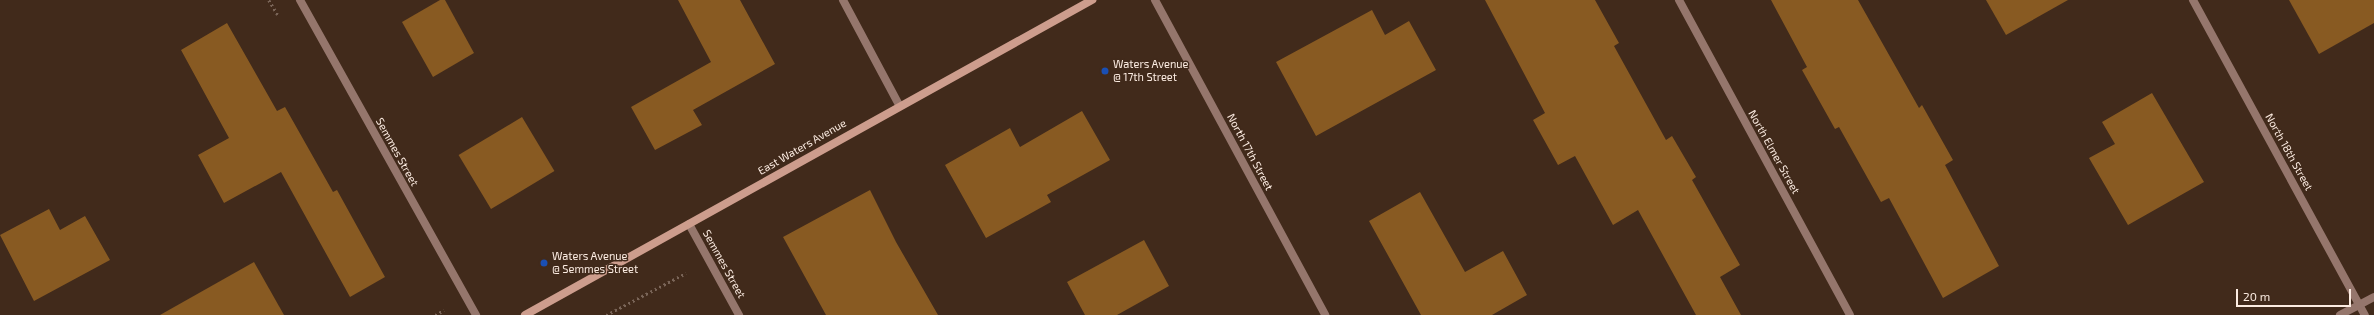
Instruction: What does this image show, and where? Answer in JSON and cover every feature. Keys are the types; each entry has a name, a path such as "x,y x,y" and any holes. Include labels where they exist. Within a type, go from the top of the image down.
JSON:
{"street":[{"name":"Semmes Street","path":"300,0 476,315"},
{"path":"843,0 900,105"},
{"name":"East Waters Avenue","path":"525,315 900,105 1092,0"},
{"name":"North 17th Street","path":"1155,0 1325,315"},
{"name":"North Elmer Street","path":"1678,0 1850,315"},
{"name":"North 18th Street","path":"2193,0 2365,315"},
{"name":"Semmes Street","path":"689,224 739,315"},
{"path":"2340,315 2374,297"}],"path":[{"path":"606,315 686,272 690,278"}],"building":[{"path":"440,0 445,0 474,53 433,77 402,22"},
{"path":"678,0 740,0 775,64 693,110 702,125 655,150 631,107 711,62"},
{"path":"1485,0 1595,0 1619,43 1614,46 1666,140 1672,136 1696,177 1692,180 1740,265 1720,277 1741,315 1696,315 1638,210 1613,225 1575,156 1558,165 1533,120 1545,113"},
{"path":"1771,0 1858,0 1919,108 1922,105 1953,160 1945,165 1999,266 1943,298 1889,198 1881,202 1839,127 1835,129 1802,70 1807,67"},
{"path":"1986,0 2068,0 2006,35"},
{"path":"2289,0 2374,0 2374,23 2319,54"},
{"path":"1372,10 1385,35 1409,21 1436,70 1316,136 1276,62"},
{"path":"227,23 277,111 285,107 333,192 337,190 385,277 350,297 281,172 224,203 198,155 229,138 181,50"},
{"path":"2152,93 2204,182 2128,225 2089,158 2115,144 2102,122"},
{"path":"1082,111 1110,160 1047,195 1051,202 986,238 945,165 1010,128 1020,147"},
{"path":"522,117 554,171 491,209 459,155"},
{"path":"870,190 896,242 938,315 826,315 783,237"},
{"path":"1420,192 1465,272 1503,251 1527,295 1492,315 1421,315 1369,221"},
{"path":"49,209 60,230 85,216 110,260 34,301 0,235"},
{"path":"1144,240 1169,286 1117,315 1085,315 1067,282"},
{"path":"254,262 284,315 160,315"}],"place":[{"name":"Waters Avenue @ 17th Street","path":"1105,71"},
{"name":"Waters Avenue @ Semmes Street","path":"544,263"}]}
